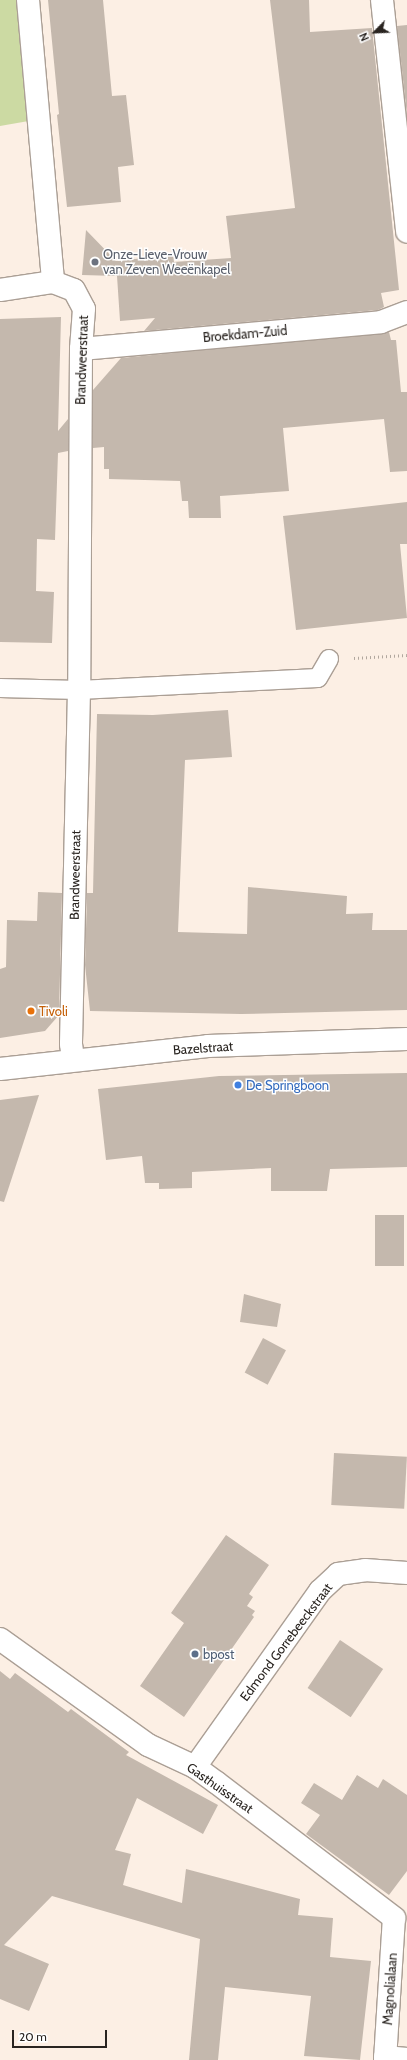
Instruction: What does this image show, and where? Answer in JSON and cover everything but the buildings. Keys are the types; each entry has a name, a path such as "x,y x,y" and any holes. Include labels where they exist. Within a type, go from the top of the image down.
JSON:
{"street":[{"path":"0,290 53,282 28,0"},
{"path":"382,0 407,232"},
{"name":"Brandweerstraat","path":"53,282 74,290 84,309 81,349 79,690 71,1044 73,1059"},
{"name":"Broekdam-Zuid","path":"81,349 381,322 407,312"},
{"name":"Bazelstraat","path":"0,1069 73,1059 208,1046 407,1039"},
{"name":"Edmond Gorrebeeckstraat","path":"194,1768 320,1590 338,1574 365,1570 407,1573"},
{"name":"Gasthuisstraat","path":"0,1640 148,1745 194,1768 401,1919"},
{"name":"Magnolialaan","path":"385,2059 401,1919"},
{"path":"385,2059 407,2059"}],"lane":[{"path":"0,688 79,690 318,678 330,659"}],"path":[{"path":"330,659 407,655"}],"green space":[{"path":"0,0 28,0 40,119 0,126"}],"place":[{"name":"Onze-Lieve-Vrouw van Zeven Weeënkapel","path":"95,262"},
{"name":"Tivoli","path":"31,1011"},
{"name":"De Springboon","path":"238,1085"},
{"name":"bpost","path":"195,1654"}]}
